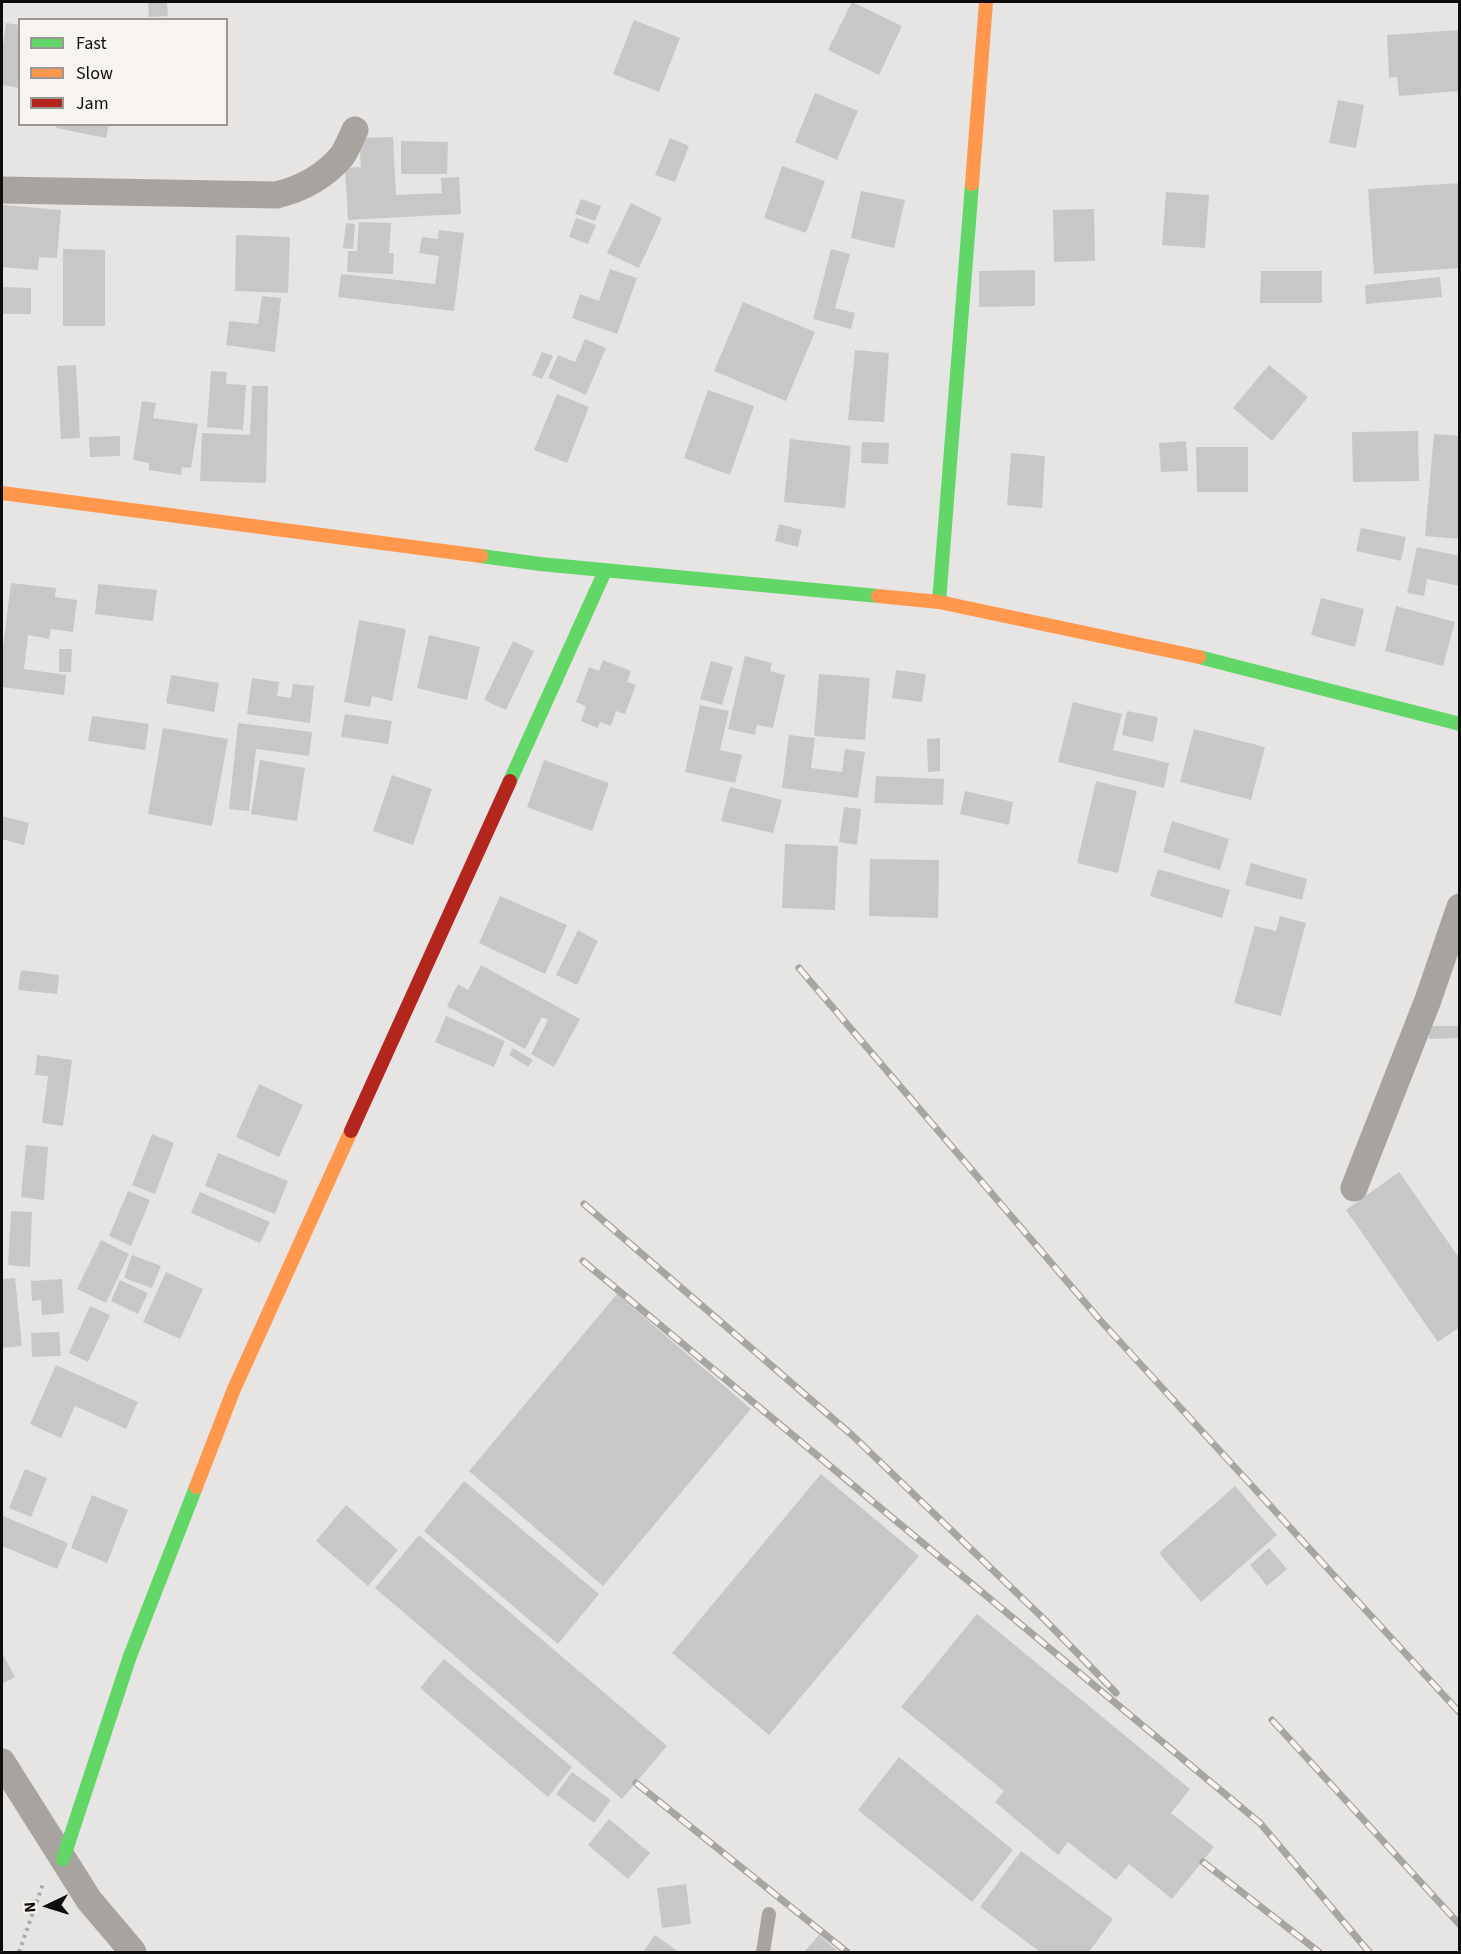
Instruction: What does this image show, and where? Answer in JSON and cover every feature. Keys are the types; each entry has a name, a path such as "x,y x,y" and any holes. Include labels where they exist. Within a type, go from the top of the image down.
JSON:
{"street":[{"path":"939,602 986,2"},
{"path":"2,190 276,195 296,191 320,176 343,155 355,130"},
{"path":"2,494 540,564 939,602 1184,653 1460,724"},
{"path":"60,1854 130,1656 234,1389 605,571"},
{"path":"1354,1188 1428,1000 1460,907"},
{"path":"2,1762 89,1900 133,1953"}],"lane":[{"path":"763,1953 769,1914"}],"path":[{"path":"19,1953 60,1854"}],"building":[{"path":"148,2 167,2 168,16 149,17"},
{"path":"852,2 902,26 879,75 828,50"},
{"path":"634,20 680,38 659,92 613,74"},
{"path":"6,23 18,25 18,88 2,85 2,53"},
{"path":"1460,30 1460,91 1399,96 1397,77 1389,78 1387,35"},
{"path":"815,93 858,111 837,160 795,142"},
{"path":"1338,100 1364,105 1356,148 1329,143"},
{"path":"56,126 109,126 106,138 56,128"},
{"path":"393,137 396,195 442,193 441,178 459,177 461,214 348,220 345,168 361,167 359,138"},
{"path":"670,138 689,146 675,182 655,175"},
{"path":"401,141 448,142 447,174 401,174"},
{"path":"782,166 825,181 806,233 764,218"},
{"path":"1460,183 1460,268 1374,274 1368,189"},
{"path":"861,191 905,200 894,248 851,238"},
{"path":"1166,192 1209,195 1205,248 1162,245"},
{"path":"581,199 601,206 595,221 575,214"},
{"path":"631,203 662,218 639,268 607,253"},
{"path":"2,205 61,210 57,258 39,257 38,270 2,267"},
{"path":"1094,209 1095,261 1054,262 1053,210"},
{"path":"576,218 596,225 588,244 569,237"},
{"path":"359,222 391,223 389,253 394,253 393,274 347,272 348,251 357,251"},
{"path":"346,223 355,224 353,249 343,248"},
{"path":"439,230 464,233 454,311 338,297 341,274 435,284 439,256 419,253 422,237 438,239"},
{"path":"236,235 290,237 288,293 235,291"},
{"path":"63,249 105,250 105,326 63,326"},
{"path":"831,249 850,254 835,308 855,313 851,329 813,319"},
{"path":"610,269 637,278 617,334 572,318 580,294 599,301"},
{"path":"1035,270 1035,306 979,307 979,271"},
{"path":"1261,271 1322,271 1322,303 1260,303"},
{"path":"1440,277 1442,297 1366,304 1365,285"},
{"path":"2,287 31,288 31,314 2,314"},
{"path":"262,296 281,298 275,352 226,345 229,321 258,324"},
{"path":"743,302 815,332 786,401 714,371"},
{"path":"585,339 606,348 586,395 548,378 558,355 575,362"},
{"path":"855,350 889,353 884,422 848,420"},
{"path":"542,352 553,356 542,379 532,375"},
{"path":"76,365 80,438 61,439 57,366"},
{"path":"1269,365 1308,397 1272,441 1233,408"},
{"path":"211,371 227,372 226,384 246,385 243,430 207,427"},
{"path":"252,386 268,386 266,483 200,481 202,433 250,435"},
{"path":"708,390 754,406 730,475 684,458"},
{"path":"557,394 589,407 567,463 534,450"},
{"path":"142,401 156,403 153,418 198,424 191,468 182,467 181,475 149,470 149,463 133,460"},
{"path":"1418,431 1419,481 1353,482 1352,432"},
{"path":"1434,434 1460,436 1460,539 1425,536"},
{"path":"120,436 120,456 90,457 89,437"},
{"path":"790,439 851,446 845,508 784,502"},
{"path":"1186,441 1188,471 1161,472 1159,443"},
{"path":"862,442 889,443 888,464 861,463"},
{"path":"1196,447 1248,447 1248,492 1197,492"},
{"path":"1011,453 1045,456 1042,508 1007,505"},
{"path":"779,524 802,530 798,547 775,541"},
{"path":"1361,528 1406,537 1401,561 1356,551"},
{"path":"1417,547 1460,556 1460,586 1427,579 1424,596 1407,593"},
{"path":"11,583 56,588 55,597 77,600 73,632 51,629 49,639 28,635 24,669 66,675 64,695 2,687 2,656"},
{"path":"98,584 157,590 153,621 95,614"},
{"path":"1321,598 1364,609 1355,647 1311,635"},
{"path":"1396,606 1455,622 1443,666 1385,651"},
{"path":"359,620 406,629 392,701 372,696 370,707 344,702"},
{"path":"429,635 480,647 467,700 417,688"},
{"path":"513,641 534,651 506,710 484,700"},
{"path":"59,649 72,649 71,672 59,672"},
{"path":"745,656 772,663 770,671 785,675 773,728 757,725 755,735 728,729"},
{"path":"603,660 631,671 627,682 636,685 625,714 616,711 611,726 600,722 598,728 581,721 586,706 576,702 589,667 599,671"},
{"path":"711,661 733,667 722,705 700,699"},
{"path":"896,670 926,674 922,702 892,698"},
{"path":"819,674 870,678 865,740 814,736"},
{"path":"171,675 219,683 214,712 166,703"},
{"path":"252,678 279,682 277,696 291,698 293,684 314,686 310,723 247,714"},
{"path":"1073,702 1122,714 1113,750 1169,763 1164,788 1058,762"},
{"path":"700,705 729,711 720,750 742,755 735,783 685,772"},
{"path":"1127,711 1158,717 1153,742 1122,735"},
{"path":"345,714 392,721 388,744 341,737"},
{"path":"92,716 149,724 145,750 88,741"},
{"path":"238,723 312,732 309,756 256,749 249,811 229,809"},
{"path":"163,728 228,739 212,826 148,814"},
{"path":"1194,729 1265,747 1251,800 1180,782"},
{"path":"789,735 815,738 811,768 842,772 845,749 865,752 858,798 782,788"},
{"path":"940,738 940,771 928,772 927,739"},
{"path":"260,760 305,768 297,821 251,814"},
{"path":"544,760 609,783 592,831 527,807"},
{"path":"392,775 432,789 413,845 373,831"},
{"path":"876,776 944,779 943,805 874,803"},
{"path":"1096,781 1137,791 1118,873 1077,863"},
{"path":"730,787 782,800 773,833 721,821"},
{"path":"965,791 1013,802 1009,825 960,814"},
{"path":"844,807 861,809 857,845 839,842"},
{"path":"2,816 29,823 24,845 2,839"},
{"path":"1172,821 1229,839 1220,870 1163,852"},
{"path":"785,844 838,846 835,910 782,908"},
{"path":"870,859 939,860 938,918 869,916"},
{"path":"1251,863 1307,879 1302,900 1245,885"},
{"path":"1158,869 1230,890 1222,918 1150,896"},
{"path":"500,896 567,925 545,974 479,943"},
{"path":"1280,916 1306,923 1281,1016 1234,1003 1255,926 1276,931"},
{"path":"578,930 598,941 577,985 556,975"},
{"path":"481,965 580,1019 554,1067 531,1054 548,1020 542,1017 525,1049 447,1006 458,984 468,990"},
{"path":"21,970 59,975 57,994 18,990"},
{"path":"446,1016 505,1041 494,1067 435,1042"},
{"path":"1429,1026 1460,1026 1460,1038 1429,1039"},
{"path":"513,1048 533,1060 528,1067 509,1055"},
{"path":"37,1055 72,1060 63,1126 42,1123 48,1076 35,1075"},
{"path":"259,1084 303,1105 279,1157 236,1137"},
{"path":"152,1134 174,1143 155,1194 132,1185"},
{"path":"26,1145 48,1147 44,1200 21,1197"},
{"path":"218,1153 288,1181 275,1214 205,1186"},
{"path":"1399,1172 1460,1259 1460,1327 1438,1342 1346,1210"},
{"path":"128,1191 150,1200 131,1246 109,1236"},
{"path":"200,1192 270,1222 260,1243 191,1213"},
{"path":"11,1211 32,1212 30,1267 8,1265"},
{"path":"101,1240 129,1254 106,1303 77,1289"},
{"path":"132,1255 161,1266 152,1288 124,1278"},
{"path":"166,1272 203,1289 180,1339 143,1322"},
{"path":"15,1278 22,1346 2,1348 2,1279"},
{"path":"62,1279 64,1313 42,1315 41,1300 32,1301 31,1281"},
{"path":"120,1280 148,1293 138,1314 111,1301"},
{"path":"617,1294 751,1409 603,1586 469,1471"},
{"path":"90,1306 110,1315 88,1362 69,1353"},
{"path":"59,1332 61,1356 32,1357 31,1333"},
{"path":"56,1365 138,1402 126,1429 75,1406 61,1438 30,1424"},
{"path":"25,1469 47,1478 31,1517 9,1508"},
{"path":"821,1474 919,1556 769,1735 672,1653"},
{"path":"464,1481 599,1594 558,1644 424,1531"},
{"path":"1235,1486 1277,1535 1201,1602 1159,1553"},
{"path":"92,1495 128,1510 107,1563 71,1548"},
{"path":"346,1505 398,1550 368,1586 316,1541"},
{"path":"3,1516 68,1543 57,1569 2,1546"},
{"path":"419,1535 667,1746 622,1799 375,1588"},
{"path":"1269,1548 1287,1569 1267,1586 1250,1565"},
{"path":"977,1614 1190,1789 1171,1813 1214,1847 1172,1899 1129,1864 1116,1880 1068,1842 1058,1855 995,1802 1004,1791 901,1707"},
{"path":"2,1653 15,1677 2,1684"},
{"path":"444,1659 572,1767 548,1797 420,1688"},
{"path":"899,1757 1013,1850 972,1902 858,1810"},
{"path":"572,1772 611,1800 594,1823 556,1794"},
{"path":"609,1819 650,1853 628,1879 588,1845"},
{"path":"1021,1851 1113,1919 1089,1952 1040,1952 980,1907"},
{"path":"686,1884 691,1924 662,1928 657,1888"},
{"path":"655,1935 679,1952 643,1952"},
{"path":"819,1935 839,1952 804,1952"}],"railway":[{"path":"799,968 1100,1320 1460,1713"},
{"path":"584,1204 853,1436 1046,1621 1116,1693"},
{"path":"583,1261 1260,1823 1369,1952"},
{"path":"1272,1720 1460,1925"},
{"path":"636,1783 847,1952"},
{"path":"1203,1862 1319,1952"}],"traffic: fast":[{"path":"939,602 972,184"},
{"path":"481,556 540,564 878,596"},
{"path":"510,781 605,571"},
{"path":"1199,657 1460,724"},
{"path":"63,1859 130,1656 196,1487"}],"traffic: slow":[{"path":"972,184 986,2"},
{"path":"2,493 481,556"},
{"path":"878,596 939,602 1199,657"},
{"path":"196,1487 234,1389 351,1131"}],"traffic: jam":[{"path":"351,1131 510,781"}]}
